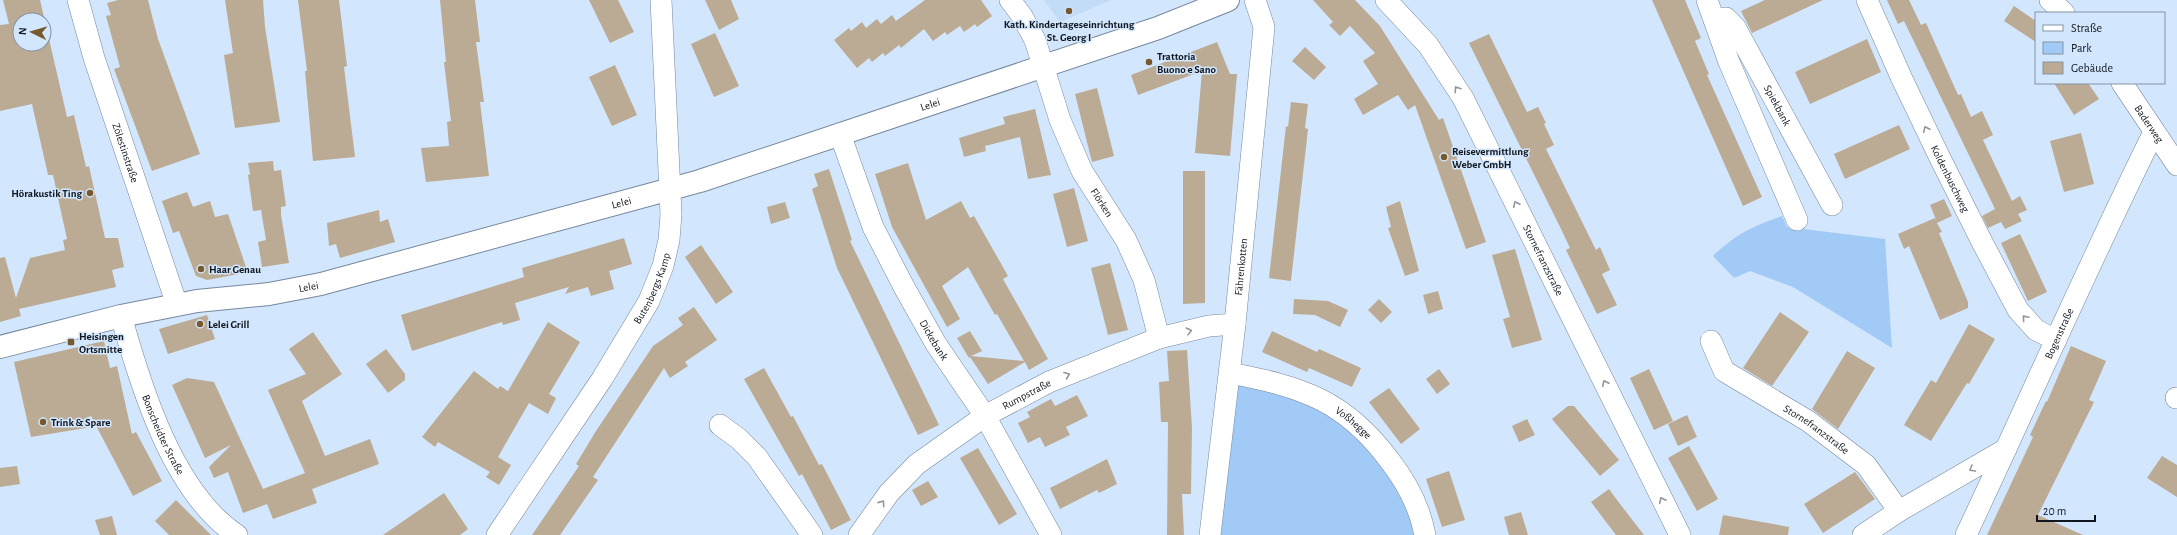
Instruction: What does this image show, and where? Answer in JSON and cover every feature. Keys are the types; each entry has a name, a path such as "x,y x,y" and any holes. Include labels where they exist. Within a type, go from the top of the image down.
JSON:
{"street":[{"name":"Zölestinstraße","path":"78,0 94,58 176,305"},
{"name":"Butenbergs Kamp","path":"497,535 602,380 649,301 663,266 669,240 671,214 661,0"},
{"name":"Flörken","path":"1010,0 1022,16 1035,40 1042,67 1060,120 1082,171 1126,240 1144,280 1159,338"},
{"name":"Lelei","path":"0,347 121,316 176,305 269,294 321,284 669,190 1042,67 1095,47 1158,28 1228,0"},
{"name":"Fährenkotten","path":"1210,535 1230,373 1264,27 1255,0"},
{"name":"Stornefranzstraße","path":"1386,0 1428,45 1463,98 1680,535"},
{"path":"1707,0 1729,62 1797,220"},
{"name":"Koldenbuschweg","path":"1868,0 1939,156 2018,310 2036,330 2056,340"},
{"path":"2050,0 2063,12"},
{"name":"Spiekbank","path":"1714,19 1726,18 1735,27 1832,205"},
{"name":"Baderweg","path":"2123,84 2177,165"},
{"name":"Bogenstraße","path":"1966,535 2074,298 2154,132"},
{"name":"Dickebank","path":"840,134 873,227 904,287 936,344 985,416 1051,535"},
{"name":"Bonscheidter Straße","path":"121,316 136,370 152,410 181,472 197,497 222,524 237,535"},
{"name":"Rumpstraße","path":"859,535 889,493 917,464 985,416 1049,382 1159,338 1209,326 1235,324"},
{"name":"Stornefranzstraße","path":"1711,341 1724,371 1808,421 1866,465 1899,511"},
{"name":"Voßhegge","path":"1230,373 1275,382 1299,390 1328,403 1350,416 1373,438 1397,470 1407,486 1423,523 1425,535"},
{"path":"720,425 739,439 757,457 812,535"},
{"path":"1863,535 1899,511 2006,449"}],"shaded area":[{"name":"Kath. Kindertageseinrichtung St. Georg I","path":"1044,0 1111,0 1060,22"}],"green space":[{"path":"1782,216 1787,227 1885,239 1892,348 1793,287 1750,271 1734,278 1713,256 1737,236"},
{"path":"1230,373 1282,384 1385,454 1422,535 1210,535"}],"building":[{"path":"3,0 40,0 43,12 12,12 12,52 52,52 67,117 74,115 86,167 89,166 105,238 118,238 124,267 112,270 116,287 19,309 21,316 0,322 0,258 5,257 16,298 30,258 65,250 63,240 67,239 53,175 48,175 32,104 0,111 0,25 9,24"},
{"path":"118,0 148,0 158,39 200,154 152,171 114,69 120,67 106,16 111,15 107,3"},
{"path":"225,0 263,0 265,27 280,122 235,128 224,55 233,53"},
{"path":"298,0 339,0 347,66 344,67 355,157 313,161 305,71 307,71"},
{"path":"440,0 475,0 480,42 476,42 484,102 480,102 489,176 426,182 421,148 449,146 447,122 451,121 444,62 446,62"},
{"path":"589,0 618,0 634,32 610,43"},
{"path":"705,0 731,0 739,19 719,30"},
{"path":"925,0 981,0 992,16 977,27 975,24 964,32 960,26 947,35 945,32 933,41 924,29 901,48 899,45 885,56 883,53 872,62 869,58 857,68 834,40 849,28 851,31 862,22 866,28 877,19 881,24 892,15 896,21"},
{"path":"1313,0 1355,0 1380,26 1439,120 1443,118 1486,242 1466,249 1415,105 1408,110 1398,95 1363,115 1354,99 1378,84 1363,61 1375,53 1350,26 1340,36 1329,25 1333,22"},
{"path":"1652,0 1685,0 1701,38 1695,41 1709,74 1707,75 1762,197 1743,206"},
{"path":"1765,0 1823,0 1752,33 1741,11"},
{"path":"1887,0 1909,0 1921,25 1926,23 1958,95 1961,94 1971,117 1982,111 1993,135 1983,140 2012,201 2020,196 2027,210 2018,214 2022,221 2005,229 2001,222 1988,228 1982,216 1995,209 1904,21 1898,24"},
{"path":"2014,6 2035,20 2035,41 2004,21"},
{"path":"715,33 739,86 714,97 691,44"},
{"path":"1489,34 1527,112 1538,107 1554,145 1546,149 1596,250 1600,247 1610,270 1602,274 1617,305 1597,314 1566,250 1570,248 1562,231 1469,43"},
{"path":"1867,39 1881,72 1810,104 1795,72"},
{"path":"1217,42 1230,74 1237,74 1230,156 1195,153 1202,71 1138,95 1131,75"},
{"path":"1305,47 1326,67 1314,80 1292,61"},
{"path":"615,65 637,115 612,126 589,77"},
{"path":"2055,84 2089,84 2099,99 2074,115"},
{"path":"1097,88 1114,156 1092,162 1075,94"},
{"path":"1291,102 1308,104 1305,128 1308,129 1291,281 1269,278 1286,126 1288,127"},
{"path":"1035,109 1051,175 1028,179 1020,137 985,146 986,151 964,157 959,138 1005,124 1003,117"},
{"path":"1899,125 1910,149 1845,179 1834,154"},
{"path":"2081,133 2094,184 2064,192 2050,141"},
{"path":"273,161 274,171 281,170 286,206 281,207 281,215 289,263 262,267 258,242 266,240 261,210 253,211 248,175 250,174 248,163"},
{"path":"908,163 926,220 961,201 970,218 974,216 1008,276 1003,279 1048,359 1029,370 1025,362 988,384 970,357 969,358 957,338 970,331 982,351 971,356 1024,361 997,314 995,315 968,267 942,286 960,319 947,327 892,227 875,174"},
{"path":"829,169 852,240 850,241 939,425 918,435 837,268 812,189 818,186 814,174"},
{"path":"1183,171 1205,171 1205,303 1183,304"},
{"path":"1074,188 1088,241 1067,247 1053,194"},
{"path":"187,192 193,207 210,201 215,217 228,214 247,270 244,270 244,273 207,280 196,276 179,231 173,233 162,201"},
{"path":"1944,199 1952,216 1937,223 1942,232 1939,233 1968,302 1968,308 1940,320 1909,246 1904,249 1898,234 1935,218 1937,222 1930,205"},
{"path":"1400,201 1419,271 1405,276 1388,228 1391,227 1386,207"},
{"path":"785,202 790,218 771,224 767,207"},
{"path":"379,210 380,222 388,219 395,242 340,258 336,244 329,246 327,223"},
{"path":"2020,234 2047,292 2028,301 2001,243"},
{"path":"624,238 632,264 609,271 614,289 591,296 588,287 565,294 569,287 515,303 520,320 503,325 502,322 412,351 401,315 524,277 522,268"},
{"path":"701,245 733,292 716,304 685,257"},
{"path":"1515,249 1542,340 1512,348 1503,319 1510,317 1492,255"},
{"path":"1110,263 1128,330 1108,335 1091,268"},
{"path":"1438,291 1443,309 1428,314 1423,295"},
{"path":"1294,299 1328,301 1348,310 1340,327 1315,315 1293,314"},
{"path":"1379,299 1392,312 1381,323 1368,310"},
{"path":"694,307 717,340 685,362 688,366 670,378 664,368 593,477 598,480 560,535 532,535 579,466 576,464 596,431 653,346 683,325 678,318"},
{"path":"1780,312 1809,332 1772,386 1743,368"},
{"path":"207,315 215,339 168,354 159,329"},
{"path":"548,322 580,342 549,394 556,398 548,414 529,403 498,457 511,465 499,485 486,477 490,472 438,442 435,447 422,437 474,371 498,389 500,386 508,391"},
{"path":"1969,324 1995,339 1969,384 1967,383 1931,441 1904,425 1931,380 1936,383"},
{"path":"1272,331 1317,352 1319,349 1361,368 1352,387 1309,368 1307,372 1262,352"},
{"path":"313,332 342,374 302,401 325,456 370,439 379,464 312,489 317,503 273,519 267,504 243,513 228,472 214,478 209,467 231,445 205,458 172,385 187,378 214,382 263,489 305,473 268,390 306,374 289,349"},
{"path":"104,341 110,368 117,366 132,434 136,432 162,481 133,496 91,416 84,419 86,428 31,437 14,362"},
{"path":"2071,346 2106,361 2089,400 2094,402 2038,515 2083,535 1987,535 2033,437 2030,435 2046,401 2047,402"},
{"path":"386,349 405,374 405,380 388,393 366,364"},
{"path":"1187,350 1192,428 1191,494 1182,494 1184,535 1167,535 1168,422 1161,422 1159,382 1169,381 1167,351"},
{"path":"1847,351 1875,368 1838,429 1812,409"},
{"path":"764,368 791,417 793,416 819,465 822,464 851,520 831,530 802,474 799,476 744,379"},
{"path":"1439,369 1450,384 1437,394 1426,379"},
{"path":"1649,369 1673,421 1654,430 1630,378"},
{"path":"1389,388 1420,429 1401,444 1369,402"},
{"path":"1077,395 1088,416 1066,427 1070,435 1045,447 1040,437 1028,443 1018,423 1030,417 1027,412 1051,399 1055,406"},
{"path":"1568,406 1574,406 1619,460 1600,476 1552,419"},
{"path":"1687,415 1697,437 1678,446 1668,424"},
{"path":"1527,419 1535,435 1519,442 1512,426"},
{"path":"1689,446 1718,499 1697,511 1668,458"},
{"path":"978,448 1017,514 999,525 960,458"},
{"path":"2162,456 2177,465 2177,497 2147,478"},
{"path":"1107,459 1117,484 1099,493 1097,490 1060,509 1050,488"},
{"path":"17,466 20,484 0,487 0,468"},
{"path":"1449,471 1465,520 1442,527 1426,479"},
{"path":"1855,472 1875,499 1823,533 1804,504"},
{"path":"928,481 938,497 921,506 912,490"},
{"path":"1609,489 1644,535 1616,535 1591,502"},
{"path":"444,493 468,529 460,535 383,535"},
{"path":"176,500 211,535 169,535 155,521"},
{"path":"1521,512 1528,535 1509,535 1504,517"},
{"path":"1723,515 1789,527 1788,535 1719,535"},
{"path":"112,516 117,535 100,535 95,520"}],"place":[{"name":"Kath. Kindertageseinrichtung St. Georg I","path":"1069,11"},
{"name":"Trattoria Buono e Sano","path":"1149,62"},
{"name":"Reisevermittlung Weber GmbH","path":"1444,157"},
{"name":"Hörakustik Ting","path":"90,193"},
{"name":"Haar Genau","path":"201,269"},
{"name":"Lelei Grill","path":"200,324"},
{"name":"Heisingen Ortsmitte","path":"71,342"},
{"name":"Trink & Spare","path":"43,422"}]}
